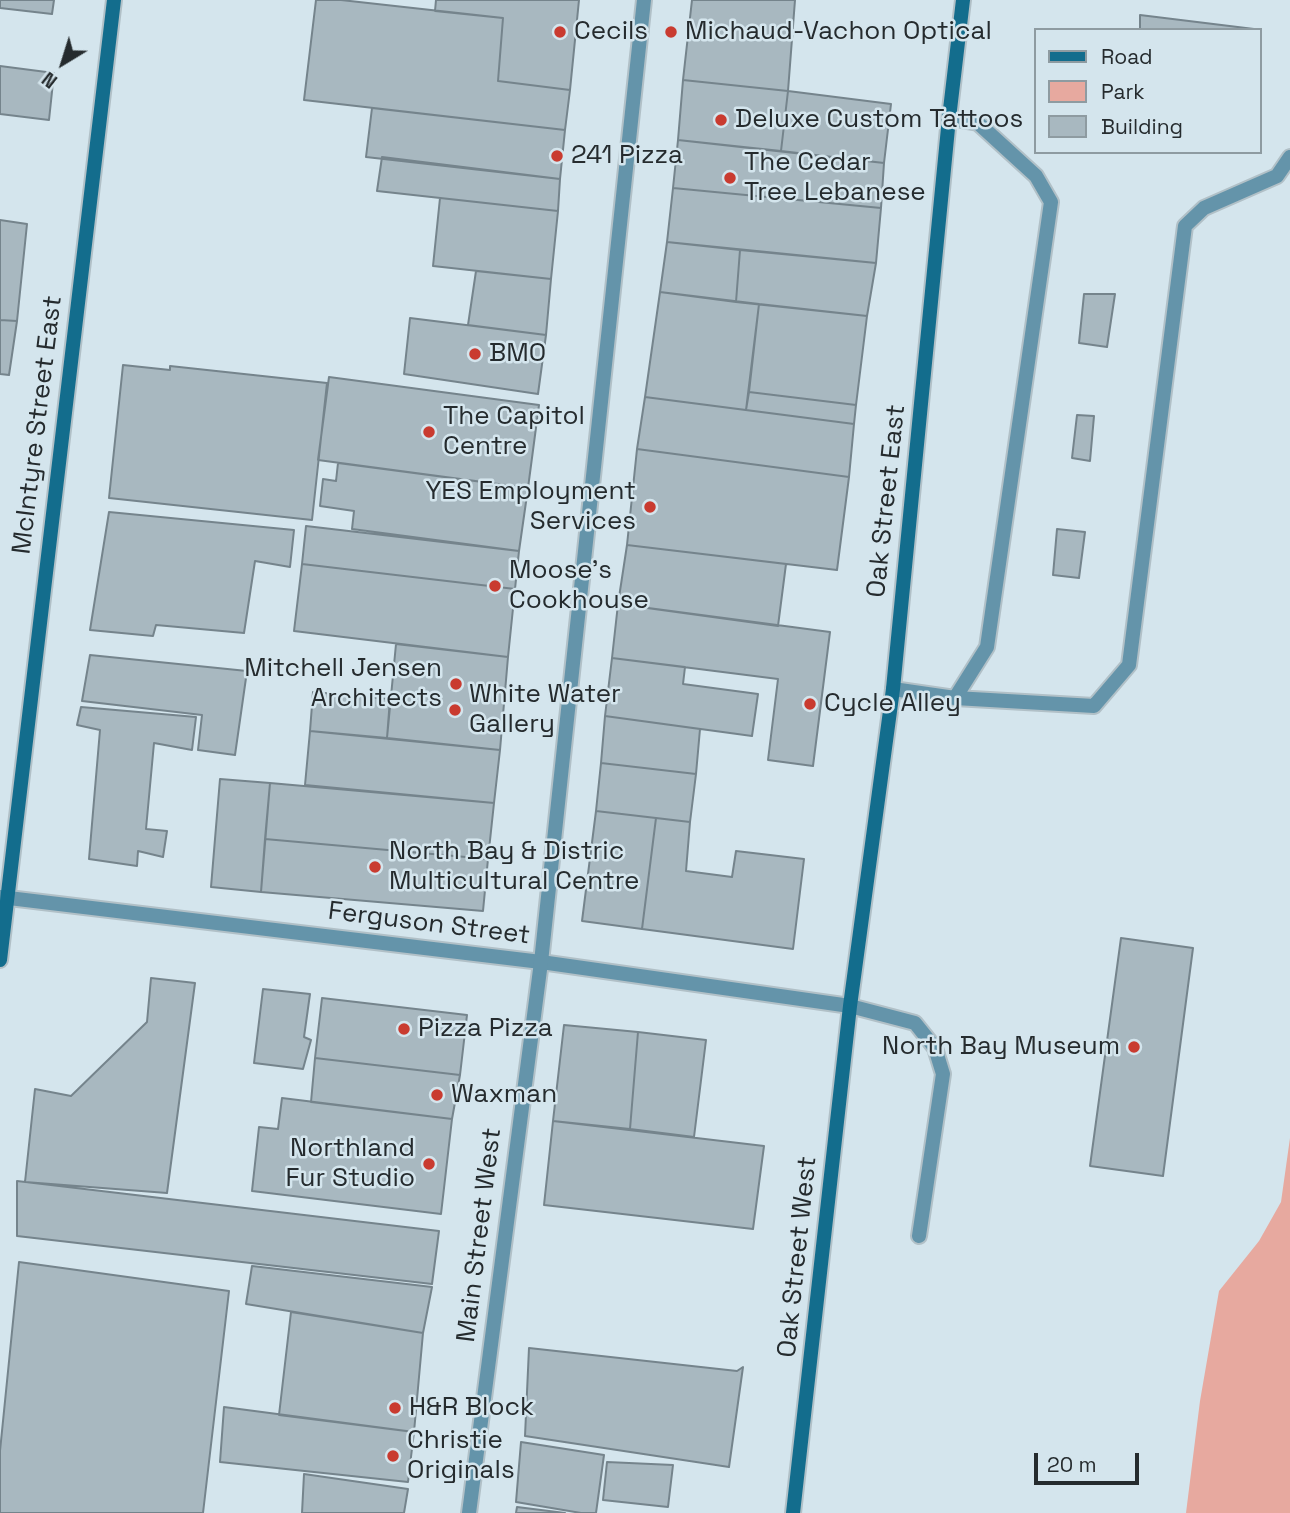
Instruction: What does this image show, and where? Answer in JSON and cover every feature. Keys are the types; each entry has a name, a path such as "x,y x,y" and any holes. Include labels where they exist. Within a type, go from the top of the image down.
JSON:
{"main road":[{"name":"McIntyre Street East","path":"0,960 4,898 114,0"},
{"name":"Oak Street East","path":"850,1006 893,690 948,118 963,0"},
{"name":"Oak Street West","path":"793,1513 850,1006"}],"street":[{"name":"Main Street West","path":"468,1513 541,962 643,0"},
{"path":"948,118 978,123 1036,176 1051,202 987,647 955,698"},
{"path":"893,690 955,698 1094,706 1129,665 1185,226 1205,208 1277,176 1290,157"},
{"name":"Ferguson Street","path":"4,898 541,962 850,1006 915,1023 935,1048 943,1074 919,1236"}],"green space":[{"path":"1290,1138 1290,1513 1186,1513 1200,1401 1219,1291 1259,1241 1281,1202"}],"building":[{"path":"0,0 54,0 52,14 0,8"},
{"path":"316,0 341,0 503,18 498,81 570,90 565,130 304,100"},
{"path":"436,0 579,0 570,90 498,81 503,18 435,11"},
{"path":"692,0 795,0 788,91 683,80"},
{"path":"1140,15 1246,28 1140,28"},
{"path":"0,66 54,73 49,120 0,114"},
{"path":"683,80 788,91 781,151 678,140"},
{"path":"788,91 891,104 884,163 781,151"},
{"path":"372,108 565,130 560,179 366,157"},
{"path":"678,140 884,163 881,208 673,188"},
{"path":"382,157 560,179 558,211 377,191"},
{"path":"673,188 881,208 876,263 667,242"},
{"path":"440,198 558,211 551,279 433,266"},
{"path":"0,220 27,224 17,321 0,320"},
{"path":"667,242 740,250 736,302 660,292"},
{"path":"740,250 876,263 867,316 736,302"},
{"path":"476,271 551,279 546,335 468,325"},
{"path":"660,292 759,304 746,410 645,397"},
{"path":"1084,294 1115,294 1107,347 1079,343"},
{"path":"759,304 867,316 856,405 749,392"},
{"name":"BMO","path":"410,318 546,335 538,394 404,374"},
{"path":"0,320 17,321 9,375 0,374"},
{"path":"123,365 170,370 170,366 327,383 312,520 109,498"},
{"name":"The Capitol Centre","path":"329,377 539,405 528,488 318,460"},
{"path":"749,392 856,405 854,424 746,410"},
{"path":"645,397 854,424 849,477 637,449"},
{"path":"1077,415 1094,416 1090,461 1072,458"},
{"path":"637,449 849,477 837,570 627,545"},
{"path":"338,463 528,488 519,551 352,529 354,511 320,506 323,479 336,481"},
{"path":"109,512 294,530 290,567 255,561 244,633 156,625 153,636 90,630"},
{"path":"306,526 519,551 515,589 302,564"},
{"path":"1057,529 1085,532 1079,578 1053,575"},
{"path":"627,545 786,564 778,626 618,604"},
{"path":"302,564 515,589 508,657 294,631"},
{"path":"618,604 830,632 813,766 768,760 778,679 612,658"},
{"path":"396,644 508,657 500,750 387,738"},
{"path":"90,655 247,671 235,755 198,750 202,715 82,701"},
{"path":"612,658 685,667 683,684 758,694 752,736 605,716"},
{"path":"313,692 390,699 387,738 310,731"},
{"path":"81,707 196,717 192,750 154,743 146,829 167,831 163,857 138,851 137,866 89,859 100,730 77,725"},
{"path":"605,716 700,729 696,774 601,763"},
{"path":"310,731 500,750 494,803 305,785"},
{"path":"601,763 696,774 690,822 596,811"},
{"path":"220,779 270,783 261,892 211,887"},
{"path":"270,783 494,803 488,859 265,839"},
{"path":"596,811 656,818 642,929 582,921"},
{"path":"656,818 690,822 686,871 732,877 736,851 804,859 793,949 642,929"},
{"name":"North Bay & Distric Multicultural Centre","path":"265,839 488,859 483,911 261,892"},
{"path":"1121,938 1193,948 1163,1176 1090,1166"},
{"path":"151,978 195,983 167,1193 25,1182 35,1089 71,1096 147,1022"},
{"path":"263,989 310,994 304,1037 311,1040 303,1069 254,1063"},
{"path":"322,998 467,1015 460,1075 315,1058"},
{"path":"564,1025 638,1032 630,1129 553,1121"},
{"path":"638,1032 706,1040 694,1137 630,1129"},
{"path":"315,1058 460,1075 452,1119 311,1102"},
{"path":"282,1098 452,1119 441,1214 252,1191 259,1127 278,1129"},
{"path":"553,1121 764,1146 753,1229 544,1205"},
{"path":"17,1181 439,1231 432,1284 17,1236"},
{"path":"19,1262 229,1291 203,1513 0,1513 0,1451"},
{"path":"252,1266 432,1287 423,1333 246,1304"},
{"path":"291,1312 423,1333 414,1432 279,1415"},
{"path":"529,1348 737,1371 743,1367 729,1467 525,1436"},
{"path":"224,1407 414,1432 408,1482 220,1462"},
{"path":"521,1442 604,1455 596,1513 516,1502"},
{"path":"607,1462 673,1465 668,1507 603,1500"},
{"path":"304,1474 408,1489 404,1513 302,1513"},
{"path":"517,1507 565,1513 516,1513"}],"place":[{"name":"Cecils","path":"560,32"},
{"name":"Michaud-Vachon Optical","path":"671,32"},
{"name":"Deluxe Custom Tattoos","path":"721,120"},
{"name":"241 Pizza","path":"557,156"},
{"name":"The Cedar Tree Lebanese","path":"730,178"},
{"name":"BMO","path":"475,354"},
{"name":"The Capitol Centre","path":"429,432"},
{"name":"YES Employment Services","path":"650,507"},
{"name":"Moose's Cookhouse","path":"495,586"},
{"name":"Mitchell Jensen Architects","path":"456,684"},
{"name":"Cycle Alley","path":"810,704"},
{"name":"White Water Gallery","path":"455,710"},
{"name":"North Bay & Distric Multicultural Centre","path":"375,867"},
{"name":"Pizza Pizza","path":"404,1029"},
{"name":"North Bay Museum","path":"1134,1047"},
{"name":"Waxman","path":"437,1095"},
{"name":"Northland Fur Studio","path":"429,1164"},
{"name":"H&R Block","path":"395,1408"},
{"name":"Christie Originals","path":"393,1456"}]}
